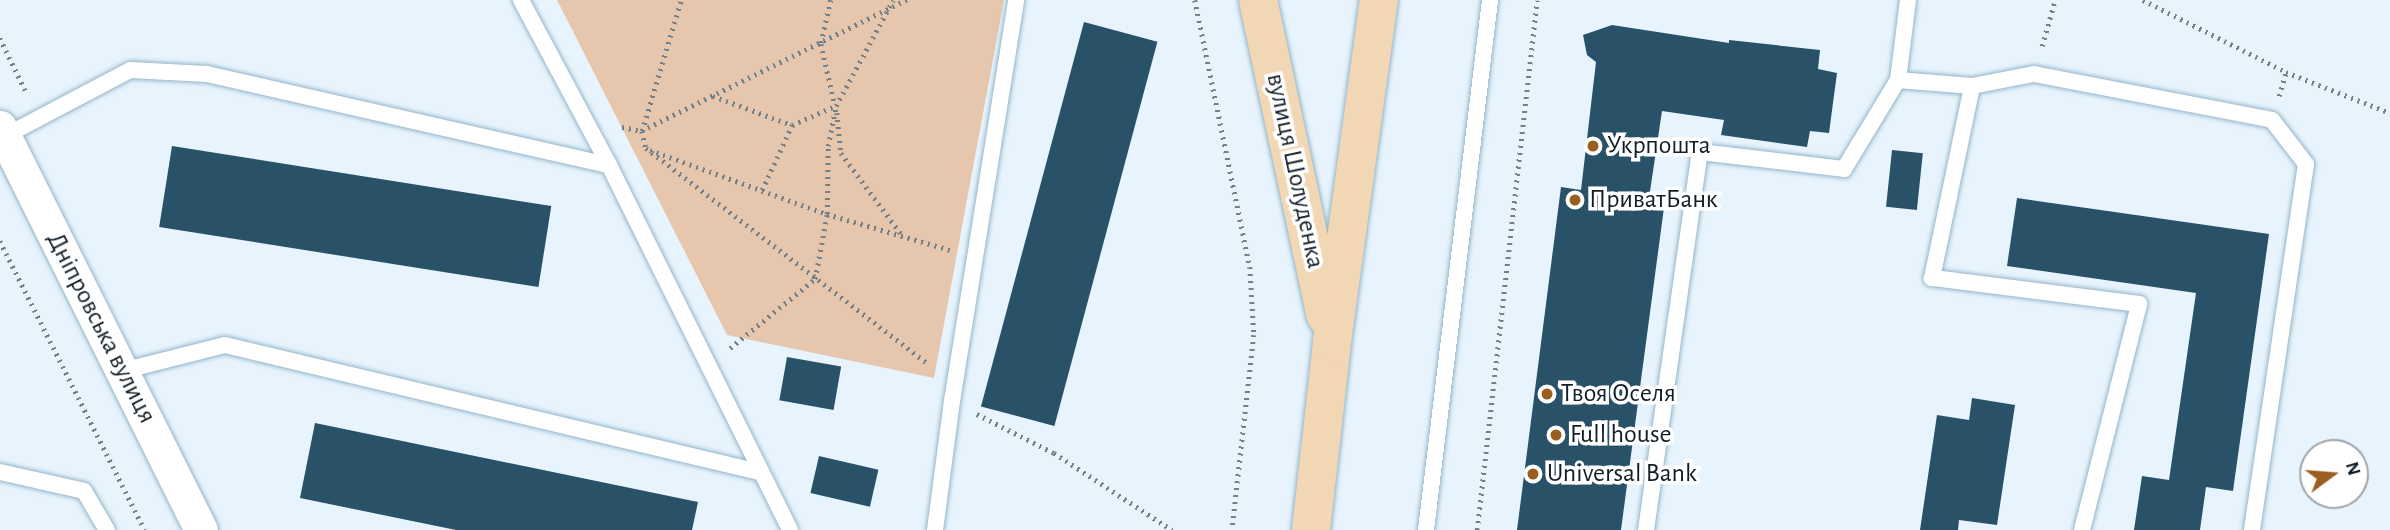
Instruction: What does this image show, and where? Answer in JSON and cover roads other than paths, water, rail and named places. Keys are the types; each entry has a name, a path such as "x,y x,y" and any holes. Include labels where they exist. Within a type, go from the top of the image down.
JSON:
{"main road":[{"name":"вулиця Шолуденка","path":"1258,0 1332,342"},
{"name":"вулиця Шолуденка","path":"1311,530 1332,342 1379,0"}],"street":[{"name":"Дніпровська вулиця","path":"2,131 201,530"}],"lane":[{"path":"521,0 609,165 790,530"},
{"path":"934,530 951,401 1016,0"},
{"path":"1426,530 1490,0"},
{"path":"1646,530 1700,152 1844,169 1898,80 1908,0"},
{"path":"2,131 130,70 194,73 609,165"},
{"path":"1898,80 1972,86 2034,74 2272,120 2306,164 2252,530"},
{"path":"1972,86 1932,278 2139,304 2082,530"},
{"path":"122,371 225,345 759,472"},
{"path":"0,472 84,491 107,530"}],"place":[{"name":"Укрпошта","path":"1593,146"},
{"name":"ПриватБанк","path":"1575,200"},
{"name":"Твоя Оселя","path":"1547,394"},
{"name":"Full house","path":"1556,435"},
{"name":"Universal Bank","path":"1533,474"}]}
